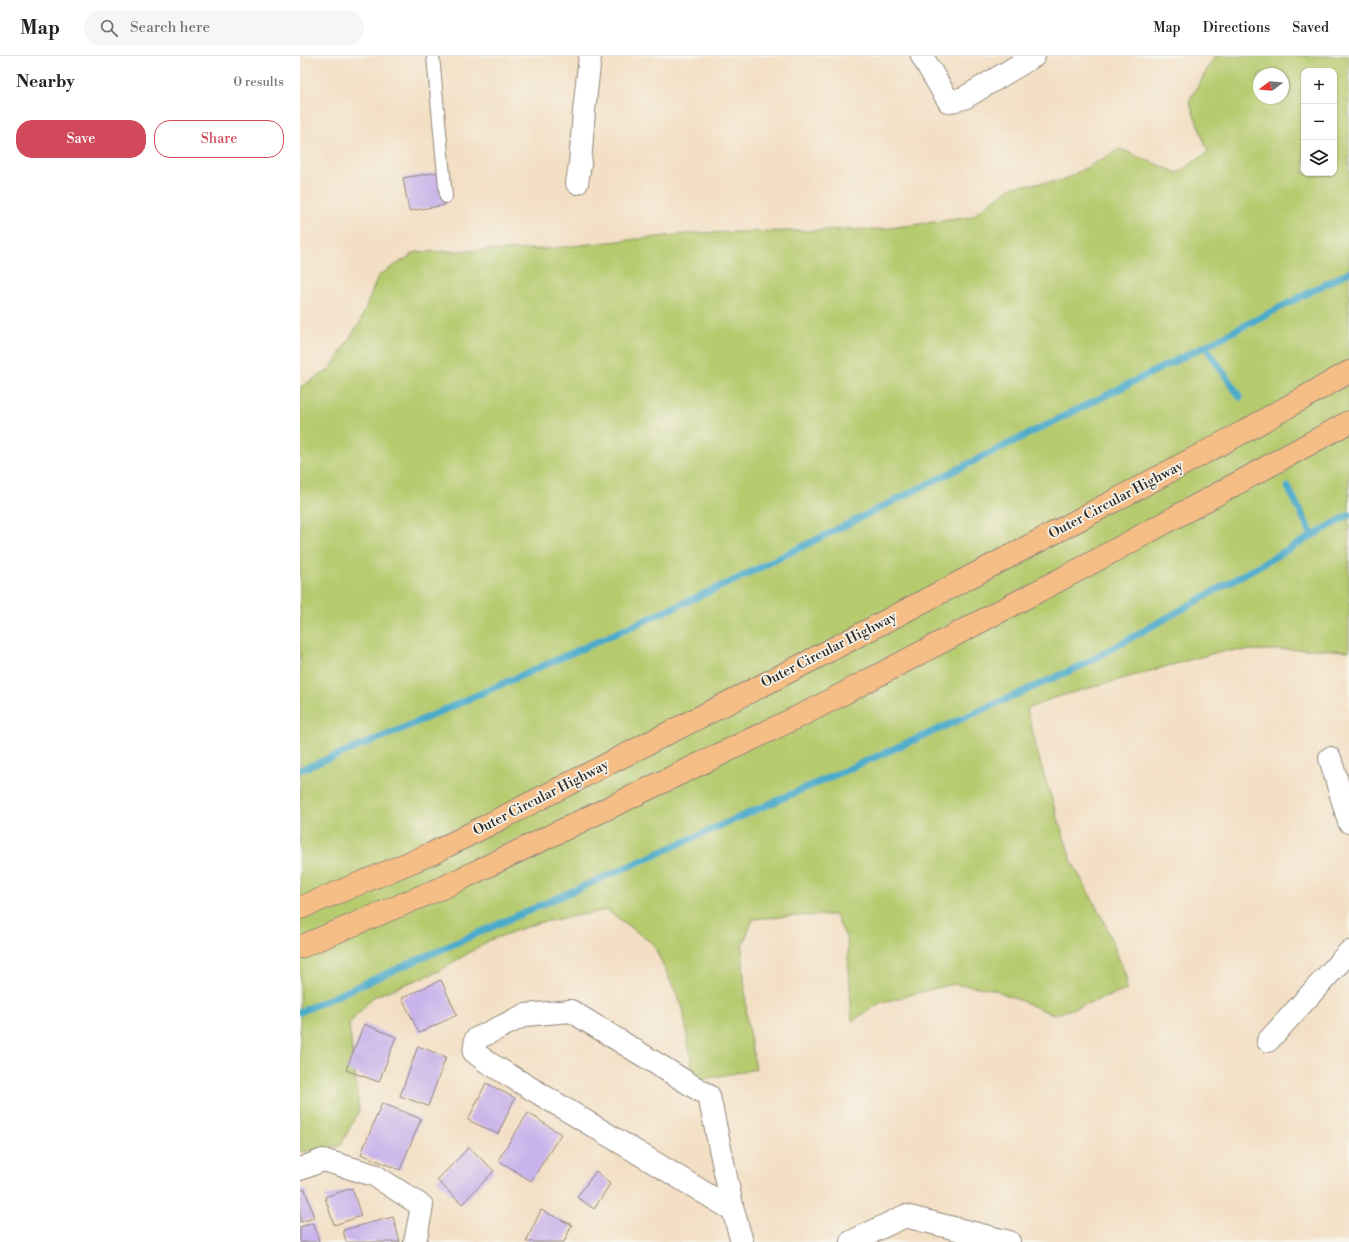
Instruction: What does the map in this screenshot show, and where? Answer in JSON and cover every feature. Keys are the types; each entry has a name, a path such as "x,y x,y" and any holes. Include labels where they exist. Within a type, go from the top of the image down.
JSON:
{"highway":[{"name":"Outer Circular Highway","path":"300,908 433,853 793,670 1247,430 1349,372"},
{"path":"300,947 444,887 812,710 1086,566 1349,422"}],"street":[{"path":"577,183 590,56"},
{"path":"922,56 949,102 964,98 1034,56"},
{"path":"1330,758 1349,822"},
{"path":"1268,1041 1349,952"},
{"path":"733,1210 487,1062 474,1052 476,1039 525,1014 571,1011 709,1096 733,1210 742,1242"},
{"path":"300,1169 323,1160 374,1175 422,1206 415,1242"},
{"path":"851,1242 905,1216 1009,1242"}],"lane":[{"path":"433,56 446,197"}],"green space":[{"path":"1215,56 1349,56 1349,651 1316,649 1222,651 1053,698 1027,709 1040,762 1072,862 1103,919 1126,976 1127,990 1054,1015 993,989 952,984 880,1003 852,1021 847,939 835,915 753,919 742,947 747,1021 756,1069 694,1081 683,1008 653,944 607,910 538,923 490,940 437,972 373,997 349,1024 359,1111 340,1146 300,1152 300,387 329,370 360,322 378,276 416,252 544,249 694,233 882,229 971,217 1013,186 1062,181 1120,149 1178,173 1208,152 1189,101"}],"building":[{"path":"439,172 445,205 409,211 403,178"},
{"path":"441,980 457,1015 419,1033 402,998"},
{"path":"364,1024 396,1037 379,1082 346,1070"},
{"path":"418,1046 446,1057 428,1106 400,1096"},
{"path":"486,1083 515,1098 498,1134 468,1120"},
{"path":"382,1103 421,1119 400,1170 361,1154"},
{"path":"528,1113 561,1134 531,1181 498,1160"},
{"path":"469,1147 494,1171 462,1204 437,1180"},
{"path":"596,1171 610,1184 594,1209 577,1197"},
{"path":"352,1188 361,1216 334,1225 325,1197"},
{"path":"305,1189 314,1218 300,1222 300,1190"},
{"path":"541,1210 572,1225 564,1242 526,1242"},
{"path":"393,1217 400,1242 346,1242 343,1230"},
{"path":"314,1223 319,1242 300,1242 300,1227"}],"waterway":[{"path":"300,770 397,731 733,581 1205,346 1349,272"},
{"path":"1205,346 1240,397"},
{"path":"1288,487 1312,535"},
{"path":"300,1012 1083,665 1349,515"}]}
